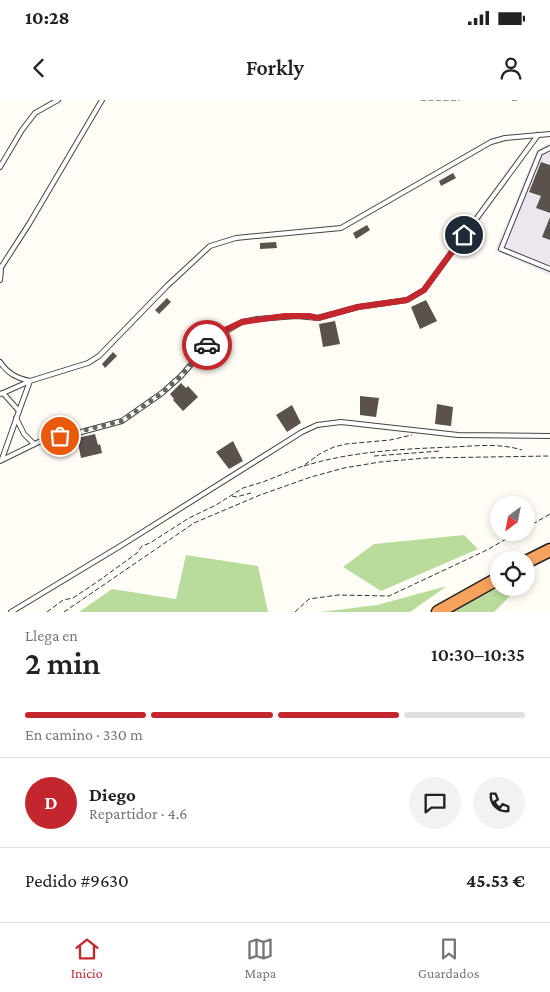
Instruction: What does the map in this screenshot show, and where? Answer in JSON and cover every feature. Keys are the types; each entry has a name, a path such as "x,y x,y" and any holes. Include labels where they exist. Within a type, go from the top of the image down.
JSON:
{"highway":[{"path":"535,558 550,550"},
{"path":"438,612 490,583"}],"lane":[{"path":"0,167 22,130 35,113 58,100"},
{"path":"0,280 0,270 102,100"},
{"path":"19,410 2,394 30,381 88,363 99,356 167,286 210,246 236,238 340,228 492,142 505,138 550,134"},
{"path":"1,460 45,439 74,434 122,421 162,393 181,376 214,338 242,322 296,316 318,318 358,307 407,300 424,290 538,135"},
{"path":"550,148 540,153 502,249 550,269"},
{"path":"0,362 6,370 17,378 30,381"},
{"path":"1,460 30,381"},
{"path":"16,418 24,434 34,444"},
{"path":"11,612 302,432 317,425 341,422 458,435 550,436"}],"path":[{"path":"421,100 460,100"},
{"path":"512,100 518,100"},
{"path":"303,466 321,453 334,447 390,440 424,431"},
{"path":"47,612 63,600 73,598 137,553 142,546 150,543 189,518 242,488 264,482 303,466 338,457 395,450 480,446 512,447 522,450"},
{"path":"374,456 440,451"},
{"path":"64,612 194,523 252,498 312,477 344,468 380,462 426,458 550,456"},
{"path":"230,496 236,497 250,493"},
{"path":"535,523 550,514"},
{"path":"295,612 309,599 338,595 389,596 502,541"}],"shaded area":[{"path":"550,143 550,275 495,250 537,150"}],"green space":[{"path":"464,535 478,549 381,591 343,567 374,544"},
{"path":"186,555 258,566 268,612 79,612 112,589 176,599"},
{"path":"447,586 410,612 321,612 377,605"},
{"path":"490,592 490,596 510,596 494,612 453,612"}],"building":[{"path":"541,162 550,165 550,213 536,208 541,196 529,192"},
{"path":"453,173 456,178 441,186 439,181"},
{"path":"550,217 550,240 542,237"},
{"path":"367,225 370,230 356,239 353,233"},
{"path":"276,242 277,248 260,249 260,243"},
{"path":"167,298 171,302 159,314 155,310"},
{"path":"426,300 437,321 420,329 411,307"},
{"path":"335,321 340,344 323,347 319,324"},
{"path":"113,352 117,356 105,368 102,364"},
{"path":"181,383 186,388 188,386 198,397 183,411 170,394"},
{"path":"360,396 379,398 376,417 360,415"},
{"path":"437,404 453,407 451,426 435,424"},
{"path":"292,405 301,423 287,432 276,415"},
{"path":"95,434 102,453 81,458 77,438"},
{"path":"233,441 243,461 229,469 216,452"}],"way so far":[{"path":"60,436 122,421 162,393 181,376 207,345"}],"route":[{"path":"207,345 223,331 242,322 285,316 318,318 358,307 407,300 424,290 464,235"}]}
